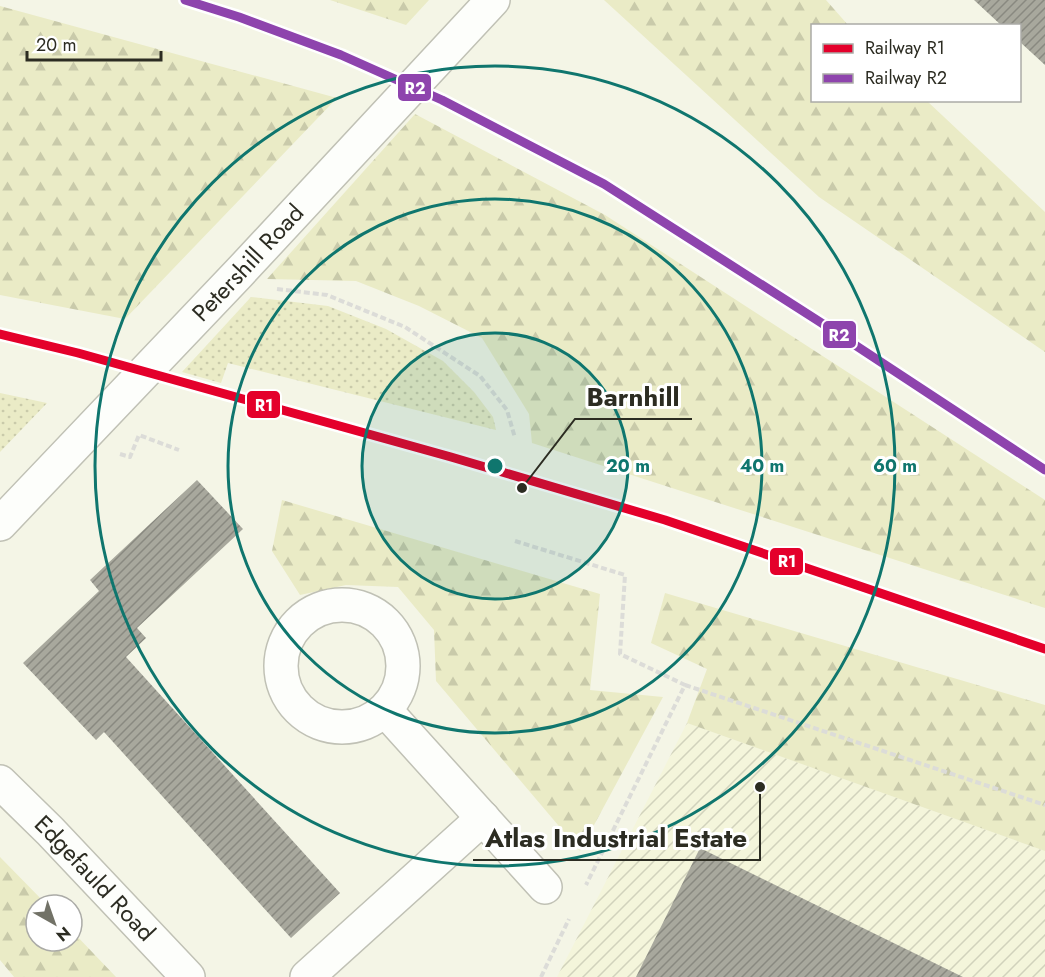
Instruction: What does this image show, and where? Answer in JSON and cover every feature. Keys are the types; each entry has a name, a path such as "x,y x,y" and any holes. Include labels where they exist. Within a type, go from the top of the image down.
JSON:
{"street":[{"name":"Petershill Road","path":"0,524 239,273 493,0"},
{"path":"385,710 545,887"},
{"name":"Edgefauld Road","path":"0,782 50,831 188,977"},
{"path":"307,977 483,818"}],"path":[{"path":"239,273 258,287 327,295 405,327 480,376 507,410 515,438"},
{"path":"514,541 625,575 620,654 685,685 1045,805"},
{"path":"583,892 685,685"},
{"path":"540,977 572,913"}],"shaded area":[{"path":"687,723 1045,851 1045,977 557,977"}],"green space":[{"path":"330,0 429,0 406,25"},
{"path":"604,0 826,0 847,24 811,24 811,102 928,102 1045,212 1045,352 819,197"},
{"path":"0,6 337,98 125,319 0,295"},
{"path":"415,114 605,215 1045,500 1045,608 532,443 529,414 482,338 419,306 356,281 267,279"},
{"path":"251,297 328,306 386,329 443,361 474,392 493,417 496,430 228,363 221,383 182,372"},
{"path":"0,393 47,403 0,452"},
{"path":"282,500 600,594 590,690 663,697 580,851 436,681 434,630 398,587 346,585 300,595 272,551"},
{"path":"665,593 1045,705 1045,851 687,723 707,669 651,643"},
{"path":"0,857 35,893 24,893 24,953 84,953 84,944 116,977 14,977 0,960"}],"building":[{"path":"974,0 1045,0 1045,65 1021,43 1021,24 1000,24"},
{"path":"197,480 243,529 137,628 146,638 126,657 340,893 291,938 104,732 96,740 23,663 99,591 90,580"},
{"path":"700,848 963,977 636,977"}],"rail line":[{"name":"R2","path":"185,0 239,17 341,55 442,100 604,184 1045,470"},
{"name":"R1","path":"0,334 78,353 451,457 665,520 1045,649"}],"place":[{"name":"Barnhill","path":"522,488"},
{"name":"Atlas Industrial Estate","path":"760,787"}]}
